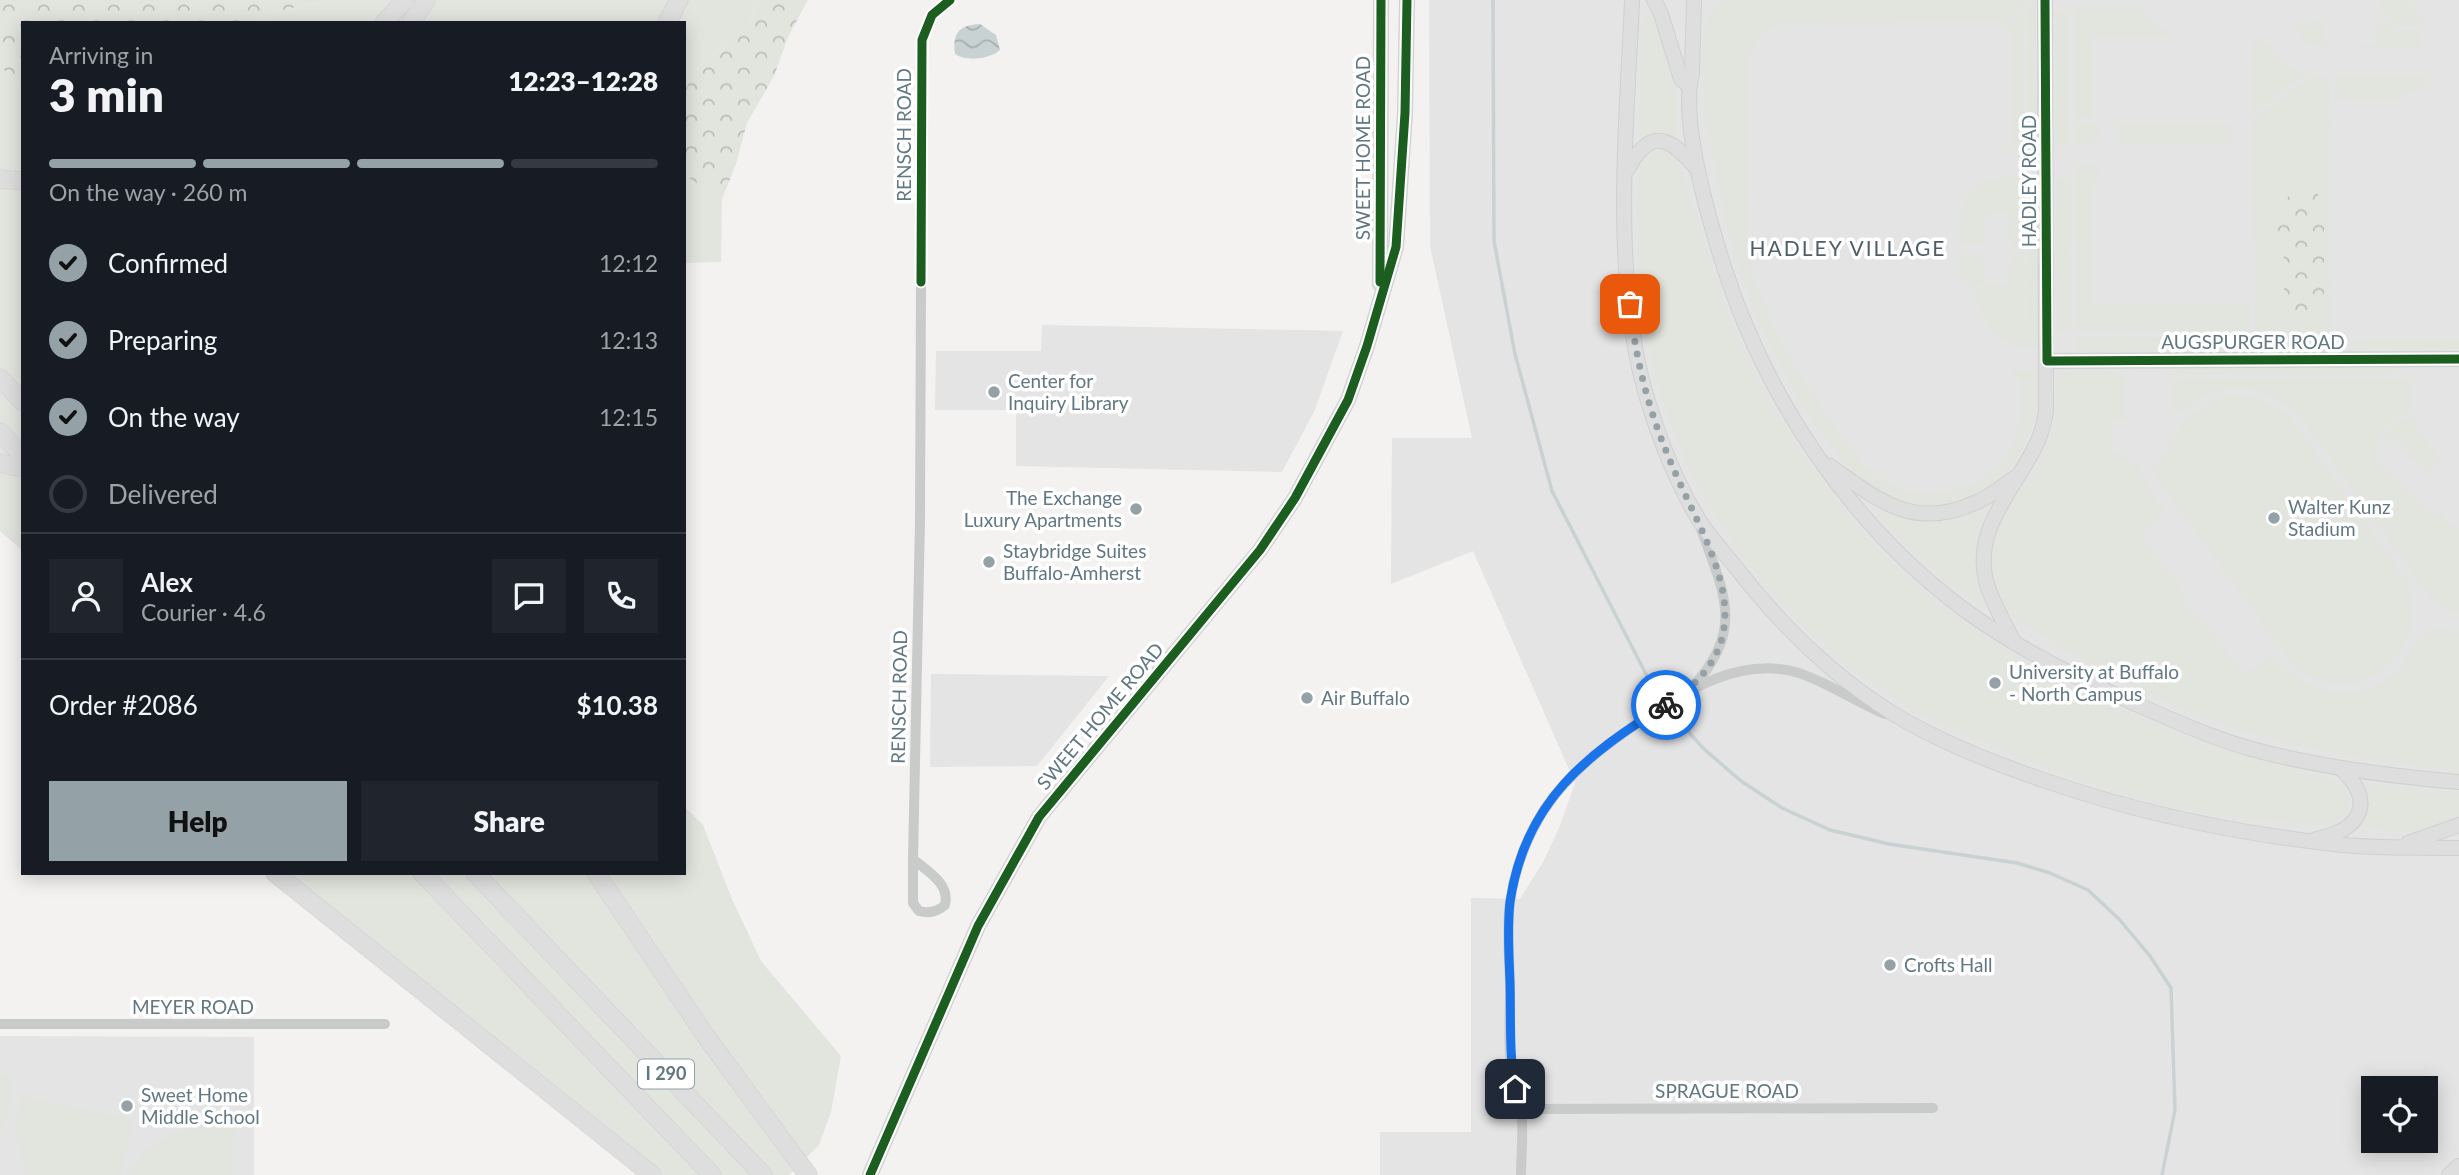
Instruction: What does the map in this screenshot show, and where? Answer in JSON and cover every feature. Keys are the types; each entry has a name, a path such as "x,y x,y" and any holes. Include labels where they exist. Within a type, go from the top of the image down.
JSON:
{"highway":[{"path":"386,21 405,0"},
{"path":"412,21 426,0"},
{"path":"668,21 679,0"},
{"path":"0,179 21,181"},
{"path":"0,378 21,400"},
{"path":"0,432 21,454"},
{"path":"0,463 21,468"},
{"path":"277,875 652,1175"},
{"name":"I 290","path":"424,875 712,1175"},
{"name":"I 290","path":"477,875 764,1175"},
{"path":"597,875 705,1035 808,1175"}],"main road":[{"name":"SWEET HOME ROAD","path":"1380,296 1381,0"},
{"name":"SWEET HOME ROAD","path":"870,1175 978,926 1032,828 1259,550 1295,498 1348,400 1396,247 1405,113 1406,0"},
{"path":"1632,0 1625,173 1628,276 1633,331 1647,397 1669,458 1697,517 1760,598 1800,640 1837,673 1890,712 1915,726 1990,760 2081,794 2240,832 2334,844 2459,848"},
{"path":"1654,0 1681,79 1689,86"},
{"path":"1694,0 1692,74 1689,86 1692,137 1715,237 1747,329 1770,378 1819,458 1872,526 1962,608 2105,691 2194,730 2259,751 2341,769 2459,782"},
{"name":"HADLEY ROAD","path":"2013,640 1990,593 1984,559 1987,535 1993,519 2031,456 2043,428 2048,399 2045,0"},
{"path":"1625,173 1640,149 1651,142 1663,141 1672,143 1681,150 1699,171"},
{"name":"AUGSPURGER ROAD","path":"2047,361 2459,359"},
{"path":"1819,458 1878,500 1892,507 1923,513 1953,510 1973,504 2016,477"},
{"path":"2308,841 2346,829 2353,823 2362,807 2355,782 2341,769"},
{"path":"2393,847 2459,825"}],"street":[{"name":"RENSCH ROAD","path":"913,859 942,884 946,891 945,905 939,910 924,913 915,908 913,859 920,509 922,40 932,15 950,0"},
{"path":"1688,692 1713,662 1723,639 1726,613 1721,586 1697,517"},
{"path":"1521,1175 1521,1109 1515,1089 1509,1038 1510,904 1517,873 1534,828 1570,776 1598,751 1643,719 1688,692 1735,672 1770,668 1807,676 1879,712 1915,726"},
{"name":"MEYER ROAD","path":"0,1024 385,1024"},
{"name":"SPRAGUE ROAD","path":"1521,1109 1933,1108"}],"shaded area":[{"name":"University at Buffalo - North Campus","path":"1429,0 2459,0 2459,1175 1380,1175 1380,1132 1471,1132 1471,898 1520,899 1543,862 1575,783 1473,551 1391,584 1392,438 1472,438 1430,246"},
{"path":"1042,325 1343,331 1314,412 1282,472 1016,466 1016,410 935,410 936,351 1041,351"},
{"path":"931,674 1109,676 1037,766 930,767"},
{"name":"Sweet Home Middle School","path":"0,1036 254,1037 254,1175 0,1175"}],"green space":[{"path":"0,0 329,0 269,13 260,21 21,21 21,87 0,66"},
{"path":"329,0 759,0 749,25 698,67 686,88 686,21 260,21 269,13"},
{"path":"759,0 808,0 788,37 774,76 747,123 736,164 722,199 686,176 686,88 698,67 749,25"},
{"path":"1726,0 2030,0 2002,32 2002,21 1787,23 1765,34 1755,46 1747,69 1749,261 1766,309 1788,354 1829,419 1864,464 1888,484 1921,494 1943,493 1975,482 2002,462 2016,438 2021,410 2021,378 2013,378 2013,370 2030,371 2035,376 2038,385 2037,408 2025,444 2003,474 1989,487 1966,500 1934,507 1906,505 1894,501 1870,485 1846,463 1824,437 1803,407 1769,343 1755,313 1733,249 1710,136 1707,133 1703,74 1704,28 1710,12"},
{"path":"2379,0 2408,0 2425,17 2422,17 2422,25 2399,25 2387,13 2380,13"},
{"path":"2032,2 2036,12 2037,138 2033,147 2028,149 2026,10"},
{"path":"2078,7 2141,7 2154,23 2171,33 2167,37 2092,38 2092,118 2077,118 2075,115 2074,10"},
{"path":"2055,11 2069,13 2069,150 2061,148 2056,140"},
{"path":"2023,13 2024,149 2004,150 2004,146 2013,145 2013,34 2005,34"},
{"path":"1651,15 1654,16 1676,76 1676,138 1659,134 1639,141 1642,23"},
{"path":"2380,18 2384,18 2397,30 2420,30 2422,46 2418,49 2319,47 2304,41 2293,28 2323,19 2325,46 2377,46"},
{"path":"2257,40 2263,44 2267,43 2282,62 2305,74 2253,114 2252,45"},
{"path":"0,66 21,87 21,549 0,531"},
{"path":"2312,76 2326,77 2326,82 2329,83 2330,336 2257,331 2253,119"},
{"path":"2429,76 2428,82 2394,99 2334,98 2337,77"},
{"path":"2076,123 2098,124 2099,137 2096,143 2076,145"},
{"path":"2121,123 2229,123 2231,142 2121,145"},
{"path":"1653,151 1669,153 1680,164 1727,312 1752,368 1779,417 1813,470 1861,530 1914,582 1954,616 2037,670 2103,703 2213,746 2337,781 2344,786 2349,800 2349,807 2341,819 2326,825 2213,815 2151,802 2078,780 1941,724 1910,708 1852,669 1808,631 1769,589 1734,544 1703,494 1678,442 1659,388 1645,331 1638,251 1639,170 1642,160"},
{"path":"2076,164 2094,165 2102,174 2100,181 2093,182 2093,305 2249,305 2248,329 2078,331"},
{"path":"686,175 722,199 721,262 686,263"},
{"path":"2024,177 2024,249 2013,249 2013,239 2008,239 2007,213 1990,213 1989,217 1985,217 1985,245 1960,245 1962,212 1971,191 1990,180"},
{"path":"2027,177 2037,178 2038,345 2035,349 2027,349"},
{"path":"2068,178 2071,328 2057,332 2056,179"},
{"path":"2311,190 2319,195 2324,207 2324,297 2311,311 2299,314 2293,313 2285,304 2284,260 2274,220 2278,206 2289,196"},
{"path":"2013,252 2024,252 2025,349 2016,349 2015,344 1995,332 1972,296 1990,284 2008,284 2008,262 2013,262"},
{"path":"1960,255 1985,255 1985,282 1971,291 1961,276"},
{"path":"2166,337 2166,350 2077,351 2076,341 2080,338"},
{"path":"2170,337 2259,337 2329,344 2319,350 2171,350"},
{"path":"2459,341 2459,349 2355,349 2346,344 2350,342"},
{"path":"2394,368 2398,374 2171,375 2172,369"},
{"path":"2069,370 2117,370 2125,377 2126,419 2113,421 2114,452 2121,453 2134,462 2144,475 2154,498 2167,514 2140,533 2186,595 2182,599 2195,617 2199,614 2244,675 2273,655 2301,680 2318,688 2352,692 2369,688 2386,679 2401,666 2416,642 2427,632 2441,630 2459,634 2459,771 2385,762 2309,748 2200,716 2152,697 2115,678 2032,630 2002,604 1990,580 1988,566 1992,539 2011,502 2034,472 2043,455 2053,426 2058,380"},
{"path":"2410,378 2413,411 2396,418 2374,438 2381,446 2373,457 2387,472 2391,469 2394,472 2391,476 2413,497 2437,515 2441,511 2445,514 2442,518 2459,530 2459,613 2446,609 2431,599 2301,418 2281,401 2257,390 2231,388 2205,396 2181,411 2171,413 2171,379"},
{"name":"Walter Kunz Stadium","path":"2230,397 2263,401 2292,419 2407,581 2412,608 2409,632 2399,653 2384,670 2364,680 2341,684 2317,679 2293,665 2150,469 2163,459 2180,426 2190,415 2213,401"},
{"path":"2412,416 2423,438 2440,459 2429,473 2413,456 2409,459 2406,455 2409,451 2395,436 2383,444 2378,438 2399,420"},
{"path":"1991,503 1994,505 1978,555 1979,581 1987,606 1985,609 1926,563 1876,508 1908,517 1964,514"},
{"path":"2363,783 2459,793 2459,821 2426,831 2380,830 2358,826 2368,803"},
{"path":"686,808 703,825 732,899 761,961 841,1056 831,1112 819,1145 789,1175 652,1175 277,875 686,875"},
{"path":"0,1074 13,1074 10,1105 0,1135"},
{"path":"21,1096 126,1118 132,1126 121,1175 27,1175 18,1136"},
{"path":"217,1123 234,1124 233,1175 127,1175 144,1153 165,1137 190,1128"}],"water":[{"path":"980,24 996,35 1000,50 990,56 978,58 965,58 955,54 956,36 962,28"}],"waterway":[{"path":"1493,0 1494,241 1515,354 1552,491 1648,678 1674,716 1704,749 1741,781 1782,808 1830,830 1889,844 2017,863 2050,873 2088,890 2119,919 2150,956 2171,988 2175,1110 2162,1175"}],"cycle path":[{"path":"921,282 922,40 932,15 950,0"},
{"path":"1380,282 1381,0"},
{"path":"870,1175 978,926 1039,817 1260,550 1295,498 1348,400 1396,247 1405,113 1407,0"},
{"path":"2045,0 2047,361 2459,359"}],"way so far":[{"path":"1630,304 1647,397 1669,458 1697,517 1721,586 1726,613 1723,639 1713,662 1688,692 1666,705"}],"place":[{"name":"Center for Inquiry Library","path":"994,392"},
{"name":"The Exchange Luxury Apartments","path":"1136,509"},
{"name":"Walter Kunz Stadium","path":"2274,518"},
{"name":"Staybridge Suites Buffalo-Amherst","path":"989,562"},
{"name":"University at Buffalo - North Campus","path":"1995,683"},
{"name":"Air Buffalo","path":"1307,698"},
{"name":"Crofts Hall","path":"1890,965"},
{"name":"Sweet Home Middle School","path":"127,1106"}],"district":[{"name":"HADLEY VILLAGE","path":"1848,249"}],"route":[{"path":"1515,1089 1509,1038 1510,904 1525,849 1547,806 1570,776 1606,745 1666,705"}]}
